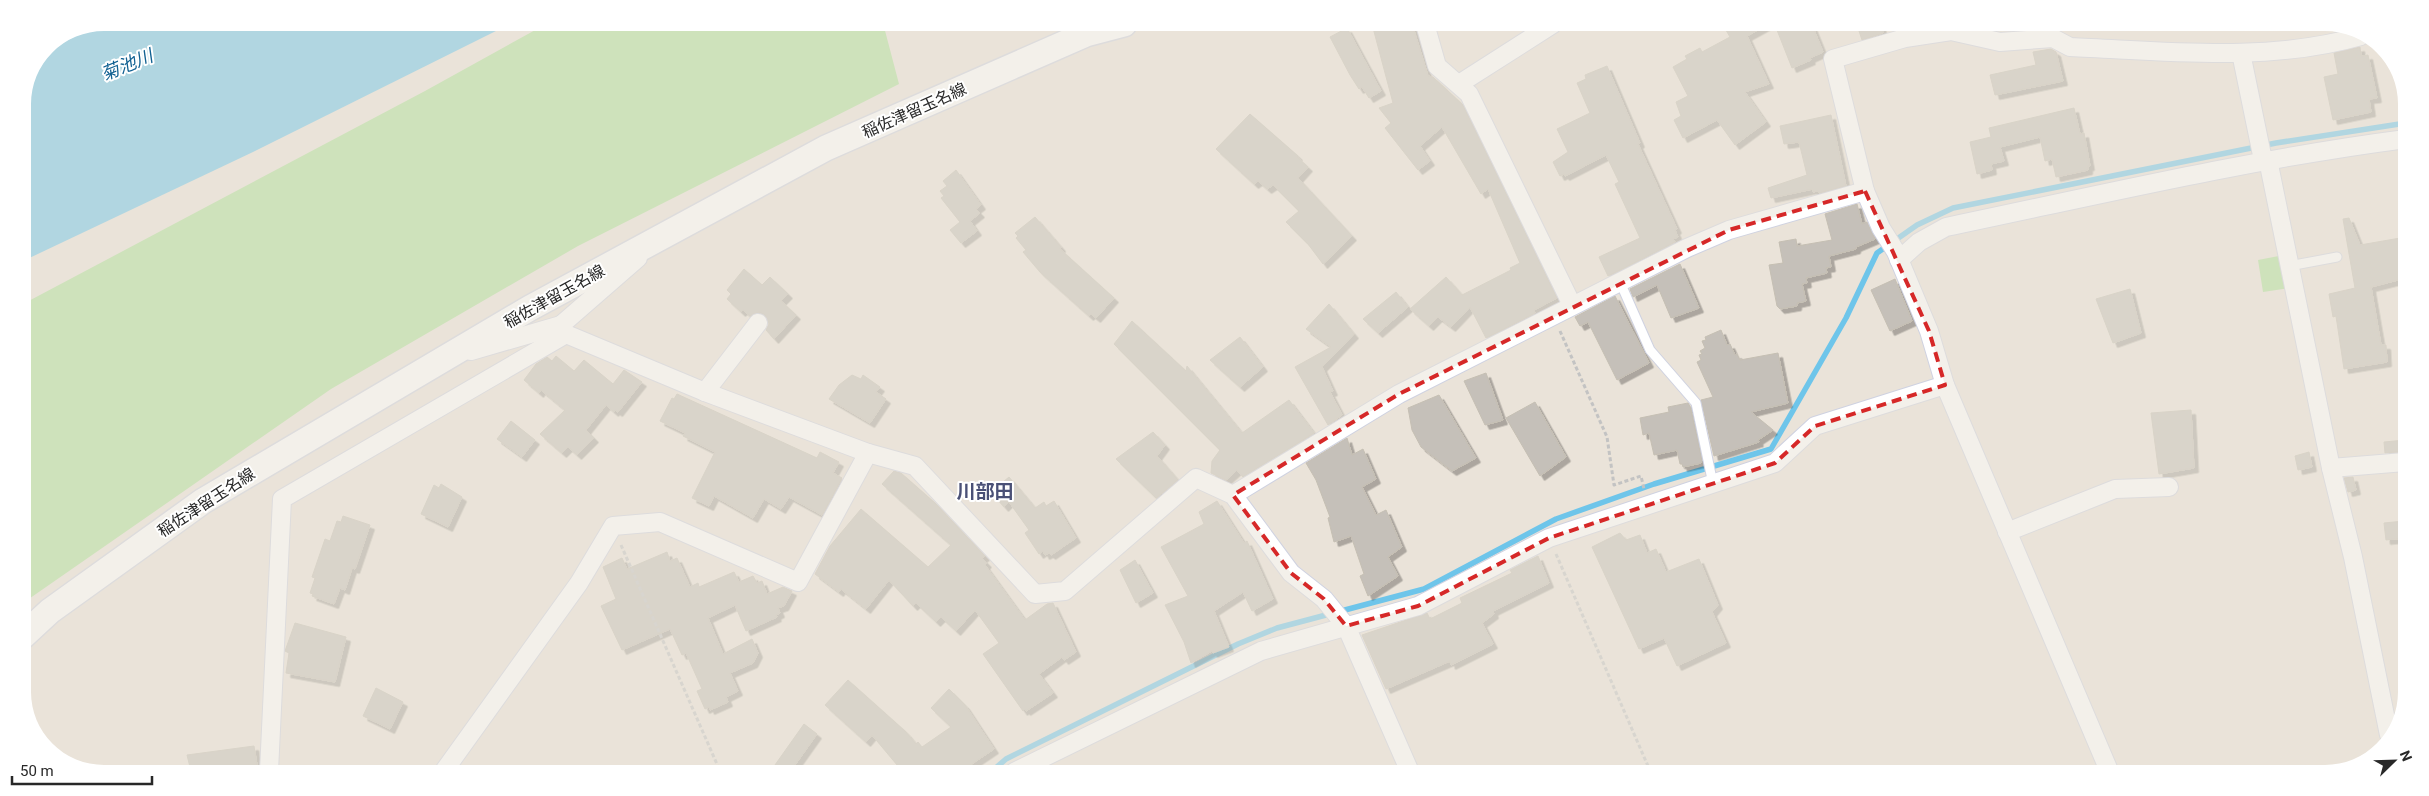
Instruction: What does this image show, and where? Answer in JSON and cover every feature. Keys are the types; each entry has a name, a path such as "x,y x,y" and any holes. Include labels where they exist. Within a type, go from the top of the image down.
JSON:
{"main road":[{"name":"稲佐津留玉名線","path":"31,629 50,611 202,501 530,308 826,148 1086,34 1097,31"}],"street":[{"path":"1427,31 1437,66 1469,94 1572,305"},
{"path":"1459,84 1542,31"},
{"path":"2107,765 1945,385 1930,331 1898,256 1881,228 1865,191 1833,59 1906,38 1951,31 2000,42 2053,38 2070,47 2242,53 2288,51 2353,38"},
{"path":"2242,53 2257,133 2266,160 2331,468 2353,557 2387,727"},
{"path":"1898,256 1946,227 2266,160 2320,150 2398,140"},
{"path":"1233,495 1399,394 1554,316 1572,305 1729,230 1865,191"},
{"path":"270,765 282,499 564,330 664,235"},
{"path":"705,392 758,323"},
{"path":"444,359 564,330 705,392 868,453 914,466 1035,594 1065,590 1196,478 1233,495 1290,573 1324,599 1346,626 1407,765"},
{"path":"1028,765 1260,651 1418,606 1548,538 1712,482 1775,463 1815,426 1945,385"},
{"path":"448,765 579,583 613,526 660,522 798,582 868,453"},
{"path":"2331,468 2398,463"},
{"path":"2007,532 2116,489 2169,487"}],"lane":[{"path":"2289,266 2337,257"},
{"path":"1620,282 1650,350 1696,403 1712,482"}],"path":[{"path":"1554,316 1607,437 1614,485 1640,476"},
{"path":"613,526 717,765"},
{"path":"1548,538 1647,765"}],"highlighted area":[{"path":"1865,191 1929,331 1945,385 1815,426 1775,463 1549,538 1418,606 1346,626 1324,599 1291,573 1233,495 1399,394 1729,230"}],"green space":[{"path":"534,31 885,31 899,84 578,246 331,389 31,597 31,300 425,91"},
{"path":"2284,255 2289,288 2263,292 2258,260"}],"water":[{"name":"菊池川","path":"105,31 496,31 253,152 31,257 31,105 33,90 44,64 53,53 77,37"}],"building":[{"path":"1341,31 1349,31 1381,91 1369,98 1362,87 1359,89 1330,37"},
{"path":"1374,31 1414,31 1428,76 1433,77 1463,105 1557,298 1534,310 1535,313 1486,338 1470,307 1451,327 1438,317 1429,326 1410,309 1446,277 1462,295 1511,270 1510,268 1520,263 1488,189 1481,194 1442,127 1420,146 1430,161 1418,170 1385,128 1391,123 1379,108 1393,103"},
{"path":"1726,31 1756,31 1747,36 1769,84 1745,92 1766,122 1735,145 1717,120 1683,138 1674,120 1681,116 1676,102 1688,96 1673,67 1687,59 1685,56 1700,48 1702,52 1730,37"},
{"path":"1777,31 1814,31 1823,52 1810,58 1811,60 1792,68"},
{"path":"1859,31 1882,31 1883,33 1862,40"},
{"path":"2360,47 2361,56 2368,55 2377,98 2369,99 2371,112 2333,120 2324,77 2338,74 2334,53"},
{"path":"2051,49 2056,52 2063,81 1995,95 1990,75 2036,65 2033,52"},
{"path":"1607,66 1640,143 1638,144 1677,229 1675,230 1678,237 1673,239 1675,242 1608,276 1599,257 1640,238 1615,184 1619,182 1606,155 1565,176 1564,174 1560,176 1553,162 1568,152 1557,129 1590,113 1577,83 1586,79 1585,75"},
{"path":"2074,108 2080,134 2084,133 2090,166 2088,166 2088,170 2056,177 2052,159 2045,161 2040,137 2000,147 2004,161 1991,164 1992,170 1977,174 1970,142 1991,137 1989,128"},
{"path":"1250,114 1308,167 1298,178 1352,236 1323,264 1308,244 1286,222 1299,211 1273,185 1267,189 1258,181 1254,184 1216,149"},
{"path":"1831,115 1846,186 1819,193 1818,191 1813,192 1813,189 1771,198 1768,188 1807,175 1799,142 1784,144 1780,126"},
{"path":"956,170 981,205 976,209 980,213 970,221 977,231 961,243 950,230 960,222 941,198 944,196 940,191 947,186 943,181"},
{"path":"1857,204 1862,224 1867,222 1875,239 1856,247 1856,249 1829,256 1831,267 1826,268 1827,273 1806,278 1807,283 1802,284 1806,301 1797,303 1797,306 1780,309 1777,306 1769,265 1783,263 1779,242 1796,239 1797,246 1832,240 1825,214"},
{"path":"1035,217 1061,247 1060,249 1114,298 1096,318 1091,314 1089,316 1040,272 1023,252 1026,250 1016,238 1018,236 1015,233"},
{"path":"2349,218 2360,245 2398,238 2398,280 2371,287 2381,345 2386,345 2387,362 2344,369 2336,316 2333,317 2329,294 2355,288 2343,219"},
{"path":"1680,264 1699,308 1671,318 1657,285 1633,297 1630,289"},
{"path":"744,269 762,285 770,277 788,294 781,301 796,315 774,339 766,330 769,324 765,315 759,312 750,316 743,310 741,312 727,299 731,294 727,290"},
{"path":"1895,279 1912,321 1890,331 1871,290"},
{"path":"2130,289 2141,333 2113,343 2096,299"},
{"path":"1396,292 1408,307 1378,333 1363,319"},
{"path":"1615,296 1649,363 1617,380 1588,322 1580,326 1575,317"},
{"path":"1329,304 1354,334 1322,367 1333,391 1330,392 1342,415 1328,425 1295,367 1331,347 1306,329"},
{"path":"1132,321 1186,371 1187,366 1242,433 1289,400 1314,433 1243,477 1237,470 1226,480 1211,473 1212,461 1220,450 1114,344"},
{"path":"1721,330 1727,345 1730,344 1735,355 1737,354 1740,360 1778,353 1788,403 1751,412 1773,430 1758,440 1759,442 1714,456 1701,400 1713,397 1697,362 1701,360 1699,355 1702,354 1700,351 1705,348 1702,341 1706,340 1705,337"},
{"path":"1240,337 1263,367 1240,387 1210,360"},
{"path":"556,356 574,371 584,360 613,384 624,370 642,382 618,412 615,410 614,412 606,405 586,430 594,438 577,455 568,447 562,453 540,434 565,410 541,390 539,393 524,380 536,364 547,357 552,361"},
{"path":"1486,373 1503,420 1485,425 1464,381"},
{"path":"852,375 861,379 863,375 880,387 876,392 886,399 870,423 829,399 839,385"},
{"path":"677,394 817,458 820,452 839,462 833,473 842,478 822,515 789,497 781,509 764,499 753,518 714,496 709,506 692,498 715,452 683,436 685,433 660,421 672,398 674,399"},
{"path":"1439,395 1476,458 1452,471 1421,447 1412,430 1408,408"},
{"path":"1535,402 1566,457 1540,476 1506,418"},
{"path":"1688,403 1702,460 1701,463 1683,467 1680,464 1677,450 1654,455 1649,433 1643,435 1640,418 1669,412 1668,407"},
{"path":"2191,410 2194,468 2159,474 2151,413"},
{"path":"511,421 535,440 522,457 497,439"},
{"path":"1153,432 1165,445 1157,456 1178,480 1156,498 1116,459"},
{"path":"1347,438 1352,455 1363,449 1376,479 1362,487 1376,515 1386,510 1402,547 1388,557 1398,576 1368,596 1360,576 1364,574 1351,536 1334,542 1328,518 1330,517 1316,480 1306,463"},
{"path":"2398,441 2398,452 2385,453 2384,442"},
{"path":"2309,452 2312,467 2298,470 2295,456"},
{"path":"894,471 901,473 935,503 985,556 982,558 987,563 985,565 1025,620 1047,604 1053,603 1076,652 1064,660 1062,657 1039,674 1053,693 1026,711 1025,709 1023,711 983,654 999,643 975,610 956,631 941,617 936,622 916,603 913,606 889,580 866,609 841,589 839,592 815,574 830,546 861,509 928,567 951,545 882,484"},
{"path":"1009,477 1035,508 1044,502 1046,506 1054,501 1076,538 1051,555 1049,553 1045,555 1043,551 1039,554 1025,533 1029,530 1009,502 1004,507 991,492"},
{"path":"2353,477 2356,490 2348,492 2344,478"},
{"path":"441,484 462,497 448,527 421,514 434,485 439,488"},
{"path":"1217,501 1244,543 1247,541 1273,599 1252,611 1243,592 1214,611 1229,647 1213,653 1212,651 1191,663 1184,642 1165,605 1188,596 1161,547 1204,524 1199,512"},
{"path":"343,516 370,525 355,569 352,568 345,590 340,588 334,604 312,596 313,594 310,593 315,578 312,577 325,539 330,541 337,521 341,522"},
{"path":"2398,522 2398,539 2386,540 2384,523"},
{"path":"1620,533 1626,540 1640,535 1647,553 1656,549 1666,572 1699,559 1718,605 1712,612 1726,643 1677,666 1664,638 1639,649 1592,547"},
{"path":"667,552 670,561 677,558 690,587 698,583 699,587 734,572 739,582 753,576 757,583 762,581 767,594 783,587 792,591 784,606 778,608 780,613 776,615 777,617 746,631 735,605 708,618 723,654 752,639 758,653 753,663 730,673 738,691 726,697 728,702 710,710 709,707 705,709 697,691 702,689 686,653 682,655 670,629 622,650 601,606 616,599 603,567 622,558 627,569"},
{"path":"1538,556 1549,583 1493,611 1494,614 1482,623 1493,644 1451,665 1450,661 1386,689 1362,635 1427,613 1430,619 1462,603 1460,598 1512,573 1510,570"},
{"path":"1135,560 1153,593 1136,603 1120,570"},
{"path":"295,623 346,637 335,682 286,673 289,653 285,651"},
{"path":"848,680 905,731 916,744 918,742 922,747 951,727 931,708 949,689 965,705 994,749 970,765 897,765 872,735 866,742 825,705"},
{"path":"376,688 403,702 390,729 363,716"},
{"path":"804,724 817,734 795,765 775,765"},
{"path":"254,746 257,765 190,765 187,755"}],"waterway":[{"path":"999,765 1006,759 1238,644 1277,628 1424,589 1556,519 1654,484 1771,449 1846,318 1877,253 1917,225 1953,208 2276,143 2398,124"}],"district":[{"name":"川部田","path":"985,491"}]}
